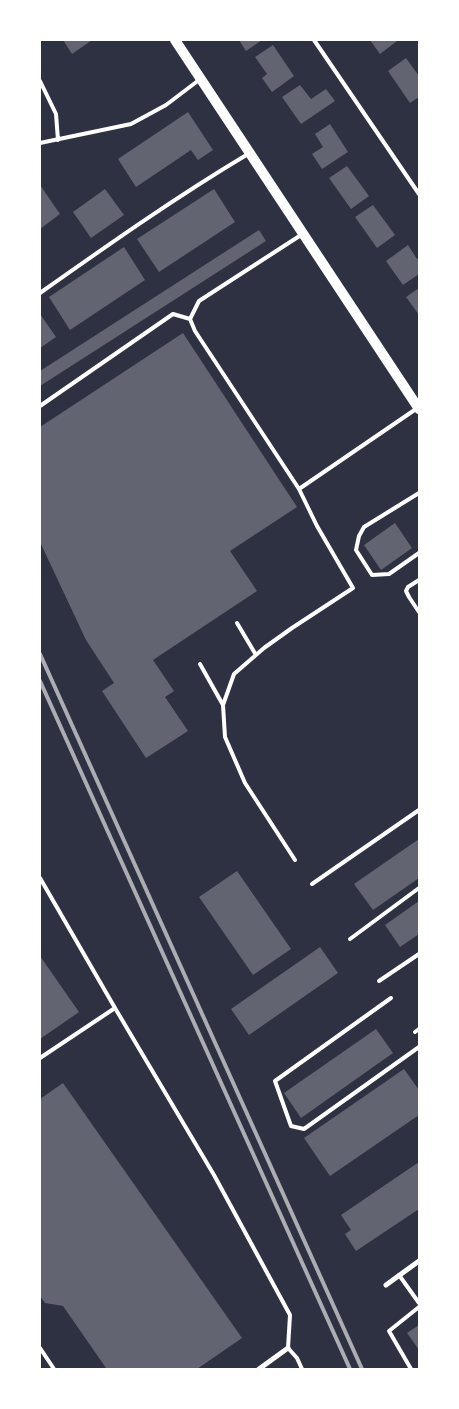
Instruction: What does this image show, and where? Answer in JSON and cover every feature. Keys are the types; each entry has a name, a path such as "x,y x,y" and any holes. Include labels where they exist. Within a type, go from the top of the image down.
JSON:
{"main road":[{"path":"175,40 419,408"}],"street":[{"path":"386,1285 419,1261"},
{"path":"259,1369 288,1348"}],"lane":[{"path":"314,40 419,194"},
{"path":"40,143 131,124 166,105 200,78"},
{"path":"40,81 56,114 58,140"},
{"path":"40,293 132,227 206,178 250,153"},
{"path":"190,319 199,302 303,234"},
{"path":"40,406 174,314 190,319"},
{"path":"190,319 195,331 299,489 317,526 353,588 292,628 234,674 223,705 225,737 245,782 295,860"},
{"path":"299,489 419,408"},
{"path":"419,493 364,527 359,536 356,550 372,575 389,574 419,553"},
{"path":"419,580 408,587 406,591 419,612"},
{"path":"237,623 256,655"},
{"path":"200,664 223,705"},
{"path":"312,884 419,810"},
{"path":"40,878 214,1175 290,1315 288,1348 297,1358 302,1369"},
{"path":"350,939 419,888"},
{"path":"379,981 419,954"},
{"path":"391,998 275,1081 291,1126 304,1129 419,1047"},
{"path":"40,1058 115,1008"},
{"path":"399,1275 419,1305 389,1331 411,1369"},
{"path":"40,1348 54,1369"}],"building":[{"path":"63,40 92,40 72,54"},
{"path":"239,40 262,40 246,51"},
{"path":"370,40 396,40 397,41 380,54"},
{"path":"273,45 294,76 272,92 262,78 267,74 255,57"},
{"path":"406,58 419,76 419,97 410,103 388,71"},
{"path":"300,85 311,99 326,89 335,101 301,124 282,97"},
{"path":"188,112 213,150 198,160 191,150 136,187 118,159"},
{"path":"330,124 348,152 322,169 312,154 323,147 315,134"},
{"path":"347,166 369,196 351,209 329,178"},
{"path":"40,185 60,214 40,229"},
{"path":"105,189 124,215 91,238 73,212"},
{"path":"214,189 235,222 159,272 137,239"},
{"path":"373,205 395,235 377,248 355,217"},
{"path":"259,230 266,241 40,386 40,371"},
{"path":"408,245 417,259 419,257 419,274 403,285 386,261"},
{"path":"124,247 145,280 70,330 49,297"},
{"path":"419,288 419,315 406,297"},
{"path":"40,314 56,337 40,348"},
{"path":"183,333 297,507 230,551 257,591 153,660 174,691 165,697 188,731 146,758 102,691 114,683 86,640 40,542 40,427"},
{"path":"395,523 412,548 381,570 364,545"},
{"path":"419,839 419,878 373,910 354,884"},
{"path":"237,871 291,949 253,975 199,897"},
{"path":"419,901 419,934 400,947 385,925"},
{"path":"320,947 338,973 249,1035 231,1009"},
{"path":"40,956 79,1012 40,1039"},
{"path":"376,1029 393,1053 301,1118 284,1093"},
{"path":"404,1069 419,1090 419,1115 330,1176 304,1138"},
{"path":"63,1083 242,1338 197,1369 104,1369 106,1368 63,1306 45,1303 40,1296 40,1099"},
{"path":"419,1162 419,1209 356,1251 345,1234 351,1230 341,1215"},
{"path":"419,1325 419,1350 407,1333"}],"railway":[{"path":"40,654 362,1369"},
{"path":"40,681 350,1369"}]}
